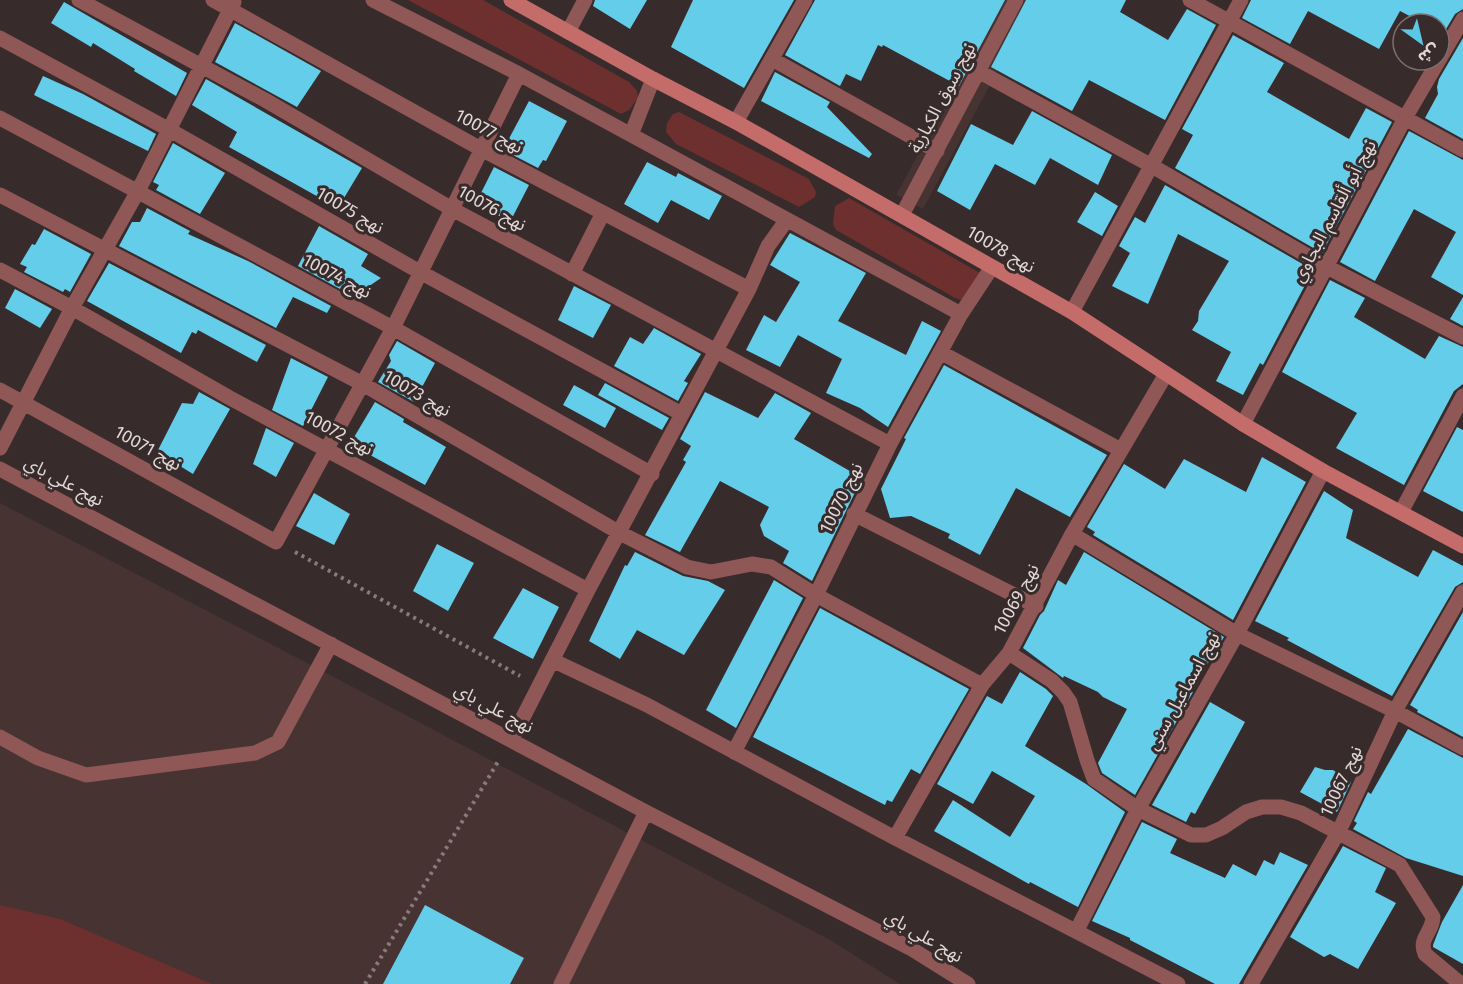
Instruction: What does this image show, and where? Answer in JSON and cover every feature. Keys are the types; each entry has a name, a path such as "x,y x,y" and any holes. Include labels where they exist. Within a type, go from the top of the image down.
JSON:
{"street":[{"name":"نهج 10076","path":"79,0 201,64 452,209 890,444"},
{"name":"نهج 10077","path":"213,0 232,5 480,149 749,289"},
{"path":"374,0 519,74 961,314"},
{"name":"نهج 10078","path":"511,0 653,80 736,122 1072,312 1243,424 1323,471 1463,546"},
{"path":"567,32 585,0"},
{"path":"736,122 805,0"},
{"name":"نهج سوق الكبارية","path":"902,215 1016,0"},
{"path":"1190,0 1463,150"},
{"path":"1072,312 1241,0"},
{"path":"0,448 72,308 138,191 232,5"},
{"name":"نهج أبو ألقاسم البجاوي","path":"1243,424 1406,118 1463,19"},
{"name":"نهج 10075","path":"0,38 168,129 420,272 682,414"},
{"path":"772,59 937,151"},
{"path":"978,71 1152,166 1327,267 1463,336"},
{"path":"276,542 393,328 519,74"},
{"path":"631,135 653,80"},
{"name":"نهج 10074","path":"0,118 393,328 652,474"},
{"name":"نهج 10073","path":"0,195 361,383 620,533 687,567 711,572 752,564 771,567 816,596 982,685"},
{"path":"572,274 603,213"},
{"path":"512,739 588,590 749,289 768,246 786,221"},
{"name":"نهج 10070","path":"734,752 816,596 890,444 961,314 992,267"},
{"name":"نهج 10072","path":"0,270 72,308 230,398 588,590"},
{"path":"940,352 1121,450"},
{"name":"نهج 10069","path":"895,838 982,685 1009,653 1036,606 1072,534 1166,375"},
{"name":"نهج 10071","path":"0,390 276,542"},
{"path":"1401,512 1456,423 1463,396"},
{"name":"نهج علي باي","path":"0,469 646,812 910,948 968,984"},
{"name":"نهج اسماعيل سني","path":"1077,930 1138,809 1237,634 1323,471"},
{"path":"854,514 1036,606"},
{"path":"1072,534 1237,634 1395,711 1463,748"},
{"name":"نهج 10067","path":"1251,984 1339,831 1395,711 1463,592"},
{"path":"0,737 38,758 86,775 255,753 278,742 332,644"},
{"path":"1009,653 1052,681 1063,692 1070,702 1094,779 1138,809 1191,835 1206,835 1222,828 1246,812 1262,807 1281,807 1301,813 1339,831 1400,865 1433,917 1433,924 1423,937 1422,947 1425,954 1461,984"},
{"path":"552,660 647,705 895,838 1178,984"},
{"path":"561,984 646,812"}],"path":[{"path":"276,542 539,687"},
{"path":"365,984 512,739"}],"shaded area":[{"path":"408,0 483,0 629,82 637,91 638,98 629,110 621,114"},
{"path":"1002,0 1036,0 923,209 896,195"},
{"path":"679,112 809,179 816,192 815,197 799,207 676,144 666,132 667,123 673,114"},
{"path":"849,198 980,273 968,296 961,300 955,298 836,230 833,224 835,206"},
{"path":"0,503 832,941 900,984 0,984"},
{"path":"0,905 60,919 212,984 0,984"}],"building":[{"path":"595,0 647,0 630,29 593,6"},
{"path":"693,0 794,0 744,88 671,47"},
{"path":"815,0 1005,0 959,86 883,45 882,47 878,45 861,81 846,74 840,86 785,55"},
{"path":"1026,0 1126,0 1120,12 1168,40 1187,9 1216,25 1165,120 1089,80 1072,111 991,67"},
{"path":"1251,0 1463,0 1463,9 1455,14 1451,21 1451,12 1391,12 1391,27 1379,49 1308,11 1290,44 1242,18"},
{"path":"64,2 187,73 176,96 93,43 91,47 51,23"},
{"path":"235,23 321,71 297,107 215,62"},
{"path":"1233,35 1284,63 1267,92 1349,139 1366,108 1392,122 1322,253 1175,168 1193,135 1182,129"},
{"path":"1463,38 1463,139 1425,118 1438,94 1439,79 1443,72 1451,72 1451,58"},
{"path":"775,72 830,102 827,107 872,154 869,158 761,101"},
{"path":"43,76 83,94 156,134 148,151 34,95"},
{"path":"206,79 362,168 338,208 229,147 237,132 192,105"},
{"path":"529,101 567,121 546,161 543,160 538,168 503,150"},
{"path":"1032,111 1112,155 1098,185 1050,158 1035,185 995,164 970,210 937,191 971,124 1013,145"},
{"path":"1409,131 1463,160 1463,295 1431,277 1456,232 1414,209 1375,281 1340,262"},
{"path":"173,143 225,173 200,214 156,190 159,185 153,182"},
{"path":"647,162 676,177 678,173 722,196 709,220 671,200 658,223 624,204"},
{"path":"494,167 529,185 510,222 476,203"},
{"path":"1165,185 1313,270 1263,365 1260,363 1243,395 1216,381 1231,352 1192,330 1198,321 1199,311 1229,261 1178,234 1148,304 1112,286 1130,253 1119,246 1135,217 1145,223"},
{"path":"1095,192 1118,206 1102,236 1077,222"},
{"path":"147,208 190,231 188,234 248,261 331,306 327,313 293,297 276,328 119,246 132,222 140,222"},
{"path":"319,226 368,254 361,266 381,278 359,293 342,285 340,289 298,266"},
{"path":"44,229 91,254 70,292 65,289 63,292 24,272 27,267 20,264"},
{"path":"790,233 866,273 838,321 906,355 922,321 941,331 888,427 860,408 826,393 842,359 798,335 780,367 746,350 764,315 776,322 800,282 770,265"},
{"path":"109,263 266,345 257,362 198,330 196,334 192,332 181,353 87,301"},
{"path":"1330,280 1365,298 1354,317 1425,359 1439,336 1463,347 1463,384 1454,391 1404,485 1336,448 1357,413 1282,372"},
{"path":"574,286 611,305 593,338 558,320"},
{"path":"15,289 52,309 40,328 5,308"},
{"path":"1463,297 1463,326 1450,319"},
{"path":"654,328 701,354 684,381 688,383 678,401 614,366 630,337 643,344"},
{"path":"397,341 435,363 414,402 378,382 391,361 389,355"},
{"path":"291,358 328,377 303,426 272,410"},
{"path":"944,365 1107,455 1070,517 1016,488 980,555 948,538 950,534 911,516 890,518 881,489 906,439 904,438"},
{"path":"605,383 669,418 662,430 598,395"},
{"path":"574,385 616,408 605,428 563,405"},
{"path":"199,392 230,409 193,474 157,452 182,403 193,404"},
{"path":"705,392 758,418 775,393 811,413 794,439 862,478 812,581 783,563 789,551 764,536 760,525 769,507 720,481 680,552 645,535 686,462 683,460 691,446 680,439"},
{"path":"375,402 404,419 403,422 446,447 425,485 350,444"},
{"path":"1457,427 1463,430 1463,512 1423,491"},
{"path":"266,428 294,443 276,477 253,464"},
{"path":"1262,457 1306,482 1233,620 1093,535 1095,532 1087,527 1124,464 1165,489 1184,459 1246,492"},
{"path":"1324,491 1353,510 1346,538 1418,577 1433,550 1463,566 1463,582 1455,587 1392,696 1255,621"},
{"path":"314,493 350,514 334,545 296,526"},
{"path":"437,544 474,563 448,611 413,591"},
{"path":"635,552 683,576 708,581 725,590 684,655 637,630 620,659 589,641 625,565 627,566"},
{"path":"1084,552 1224,637 1191,691 1193,692 1135,795 1102,773 1098,763 1127,709 1098,692 1064,676 1063,678 1023,648 1058,580 1066,585"},
{"path":"774,580 803,598 736,728 706,710"},
{"path":"523,588 559,607 533,659 493,638"},
{"path":"820,608 969,689 920,774 911,769 892,802 887,800 885,805 753,737"},
{"path":"1463,612 1463,737 1417,712 1418,710 1410,705"},
{"path":"1020,672 1053,696 1025,746 1086,784 1125,812 1078,907 1030,882 1029,884 934,831 953,800 1010,837 1035,796 992,771 973,804 937,784 987,696 1002,704"},
{"path":"1210,702 1245,722 1195,814 1191,812 1186,822 1152,805"},
{"path":"1408,729 1463,758 1463,876 1406,858 1353,829 1357,823 1354,821 1368,792 1371,794"},
{"path":"1315,767 1333,770 1351,782 1337,812 1300,792"},
{"path":"1142,822 1177,839 1170,853 1225,878 1233,864 1256,876 1264,860 1274,865 1280,852 1308,865 1239,984 1215,984 1130,938 1092,921"},
{"path":"1343,846 1386,868 1375,892 1396,903 1358,969 1330,954 1324,957 1290,937"},
{"path":"1463,885 1463,964 1433,945 1442,922"},
{"path":"425,905 524,958 510,984 383,984"}]}
